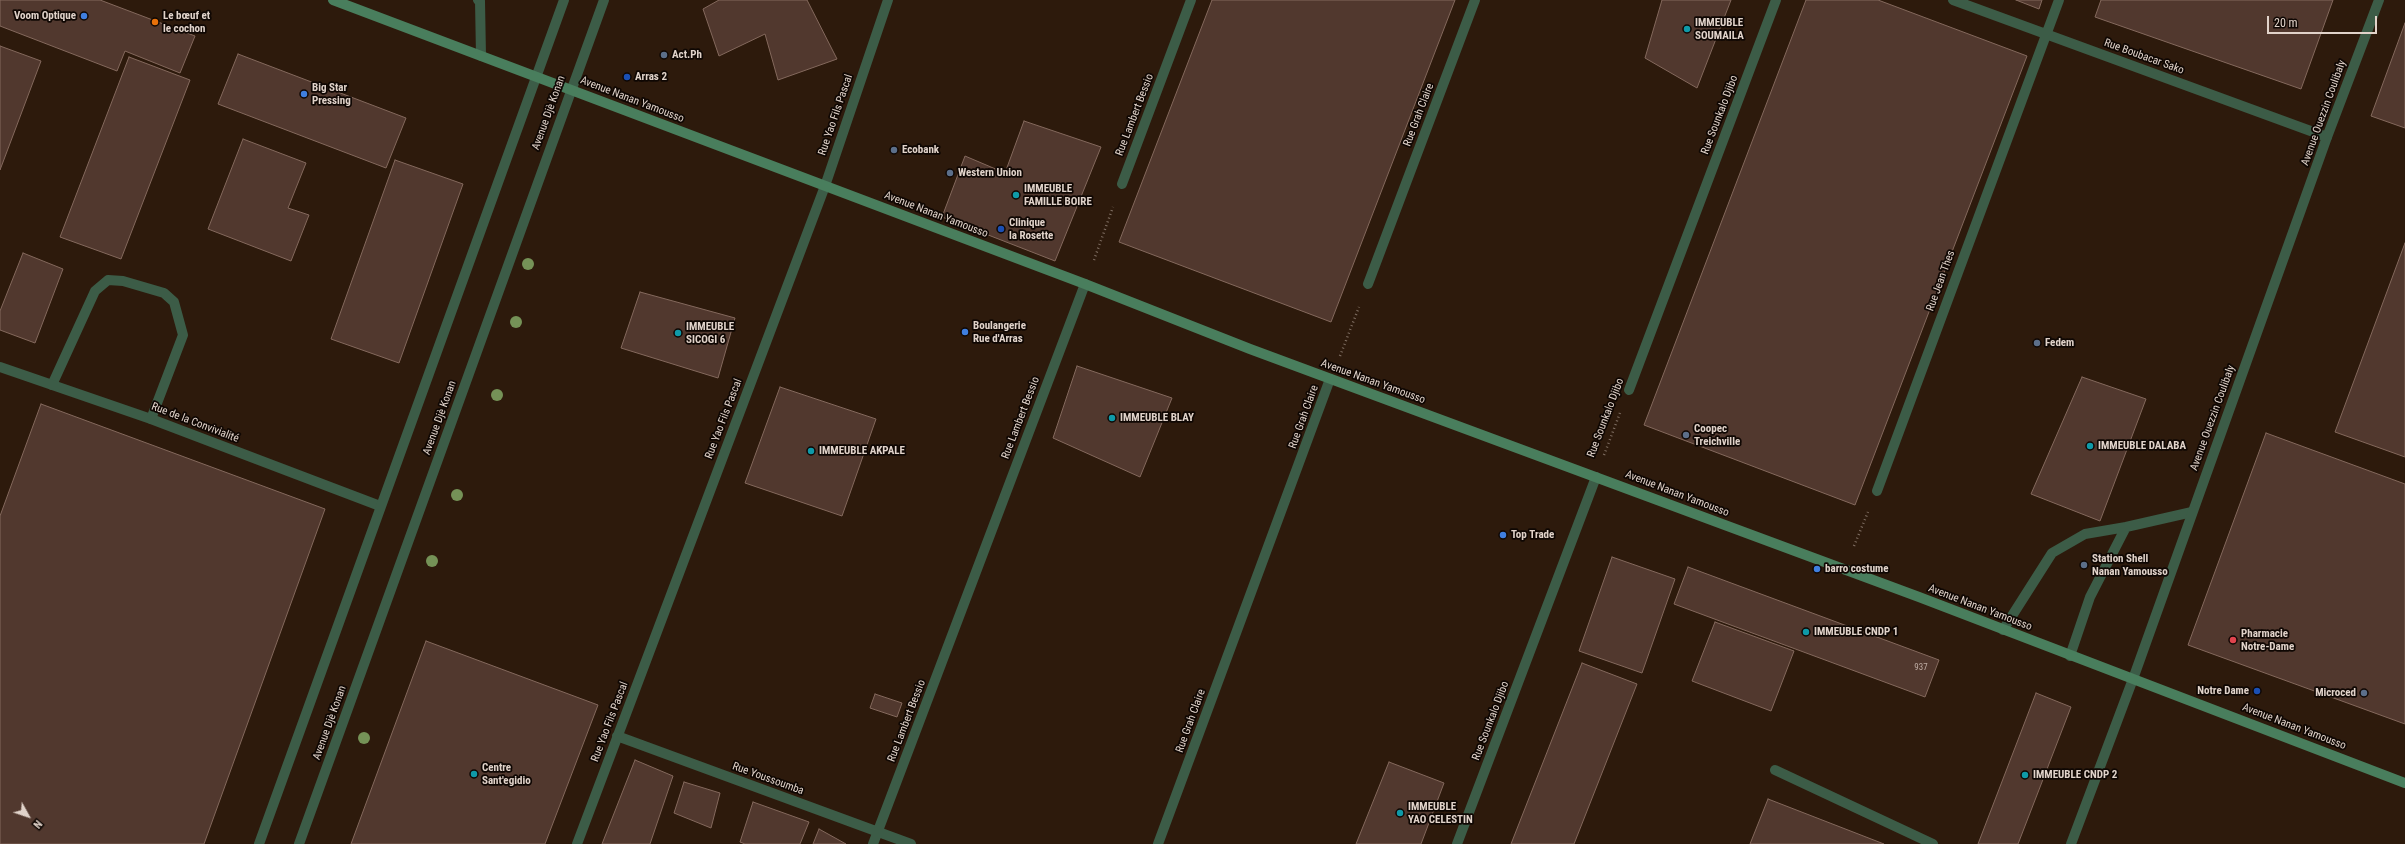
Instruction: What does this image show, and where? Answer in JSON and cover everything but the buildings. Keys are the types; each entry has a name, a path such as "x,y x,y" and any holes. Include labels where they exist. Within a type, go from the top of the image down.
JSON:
{"main road":[{"name":"Avenue Nanan Yamousso","path":"333,0 1085,284 1330,379 1919,597 2405,783"}],"street":[{"path":"478,0 481,56"},
{"path":"259,844 535,76 564,0"},
{"name":"Avenue Djè Konan","path":"299,844 570,90 604,0"},
{"name":"Rue Yao Fils Pascal","path":"577,844 825,186 888,0"},
{"name":"Rue Lambert Bessio","path":"1122,184 1191,0"},
{"name":"Rue Grah Claire","path":"1368,284 1475,0"},
{"name":"Rue Sounkalo Djibo","path":"1629,390 1776,0"},
{"name":"Rue Boubacar Sako","path":"1953,0 2327,136"},
{"name":"Rue Jean Thes","path":"1876,491 2058,0"},
{"name":"Avenue Ouezzin Coulibaly","path":"2071,844 2133,679 2327,136 2379,0"},
{"path":"52,385 95,291 108,280 123,281 164,292 174,302 180,317 183,335 151,419"},
{"name":"Rue Lambert Bessio","path":"873,844 1085,284"},
{"name":"Rue de la Convivialité","path":"1,370 52,385 151,419 380,506"},
{"name":"Rue Grah Claire","path":"1158,844 1330,379"},
{"name":"Rue Sounkalo Djibo","path":"1457,844 1596,477"},
{"path":"2003,630 2052,553 2085,534 2126,527 2192,512"},
{"path":"2070,656 2090,597 2126,527"},
{"name":"Rue Youssoumba","path":"618,736 911,844"},
{"path":"1775,770 1933,844"}],"path":[{"path":"1085,284 1122,184"},
{"name":"Rue Grah Claire","path":"1330,379 1368,284"},
{"name":"Rue Sounkalo Djibo","path":"1596,477 1629,390"},
{"path":"1844,570 1876,491"}],"place":[{"name":"Voom Optique","path":"84,16"},
{"name":"Le bœuf et le cochon","path":"155,22"},
{"name":"IMMEUBLE SOUMAILA","path":"1687,29"},
{"name":"Act.Ph","path":"664,55"},
{"name":"Arras 2","path":"627,77"},
{"name":"Big Star Pressing","path":"304,94"},
{"name":"Ecobank","path":"894,150"},
{"name":"Western Union","path":"950,173"},
{"name":"IMMEUBLE FAMILLE BOIRE","path":"1016,195"},
{"name":"Clinique la Rosette","path":"1001,229"},
{"name":"Boulangerie Rue d'Arras","path":"965,332"},
{"name":"IMMEUBLE SICOGI 6","path":"678,333"},
{"name":"Fedem","path":"2037,343"},
{"name":"IMMEUBLE BLAY","path":"1112,418"},
{"name":"Coopec Treichville","path":"1686,435"},
{"name":"IMMEUBLE DALABA","path":"2090,446"},
{"name":"IMMEUBLE AKPALE","path":"811,451"},
{"name":"Top Trade","path":"1503,535"},
{"name":"Station Shell Nanan Yamousso","path":"2084,565"},
{"name":"barro costume","path":"1817,569"},
{"name":"IMMEUBLE CNDP 1","path":"1806,632"},
{"name":"Pharmacie Notre-Dame","path":"2233,640"},
{"name":"Notre Dame","path":"2257,691"},
{"name":"Microced","path":"2364,693"},
{"name":"Centre Sant'egidio","path":"474,774"},
{"name":"IMMEUBLE CNDP 2","path":"2025,775"},
{"name":"IMMEUBLE YAO CELESTIN","path":"1400,813"}]}
